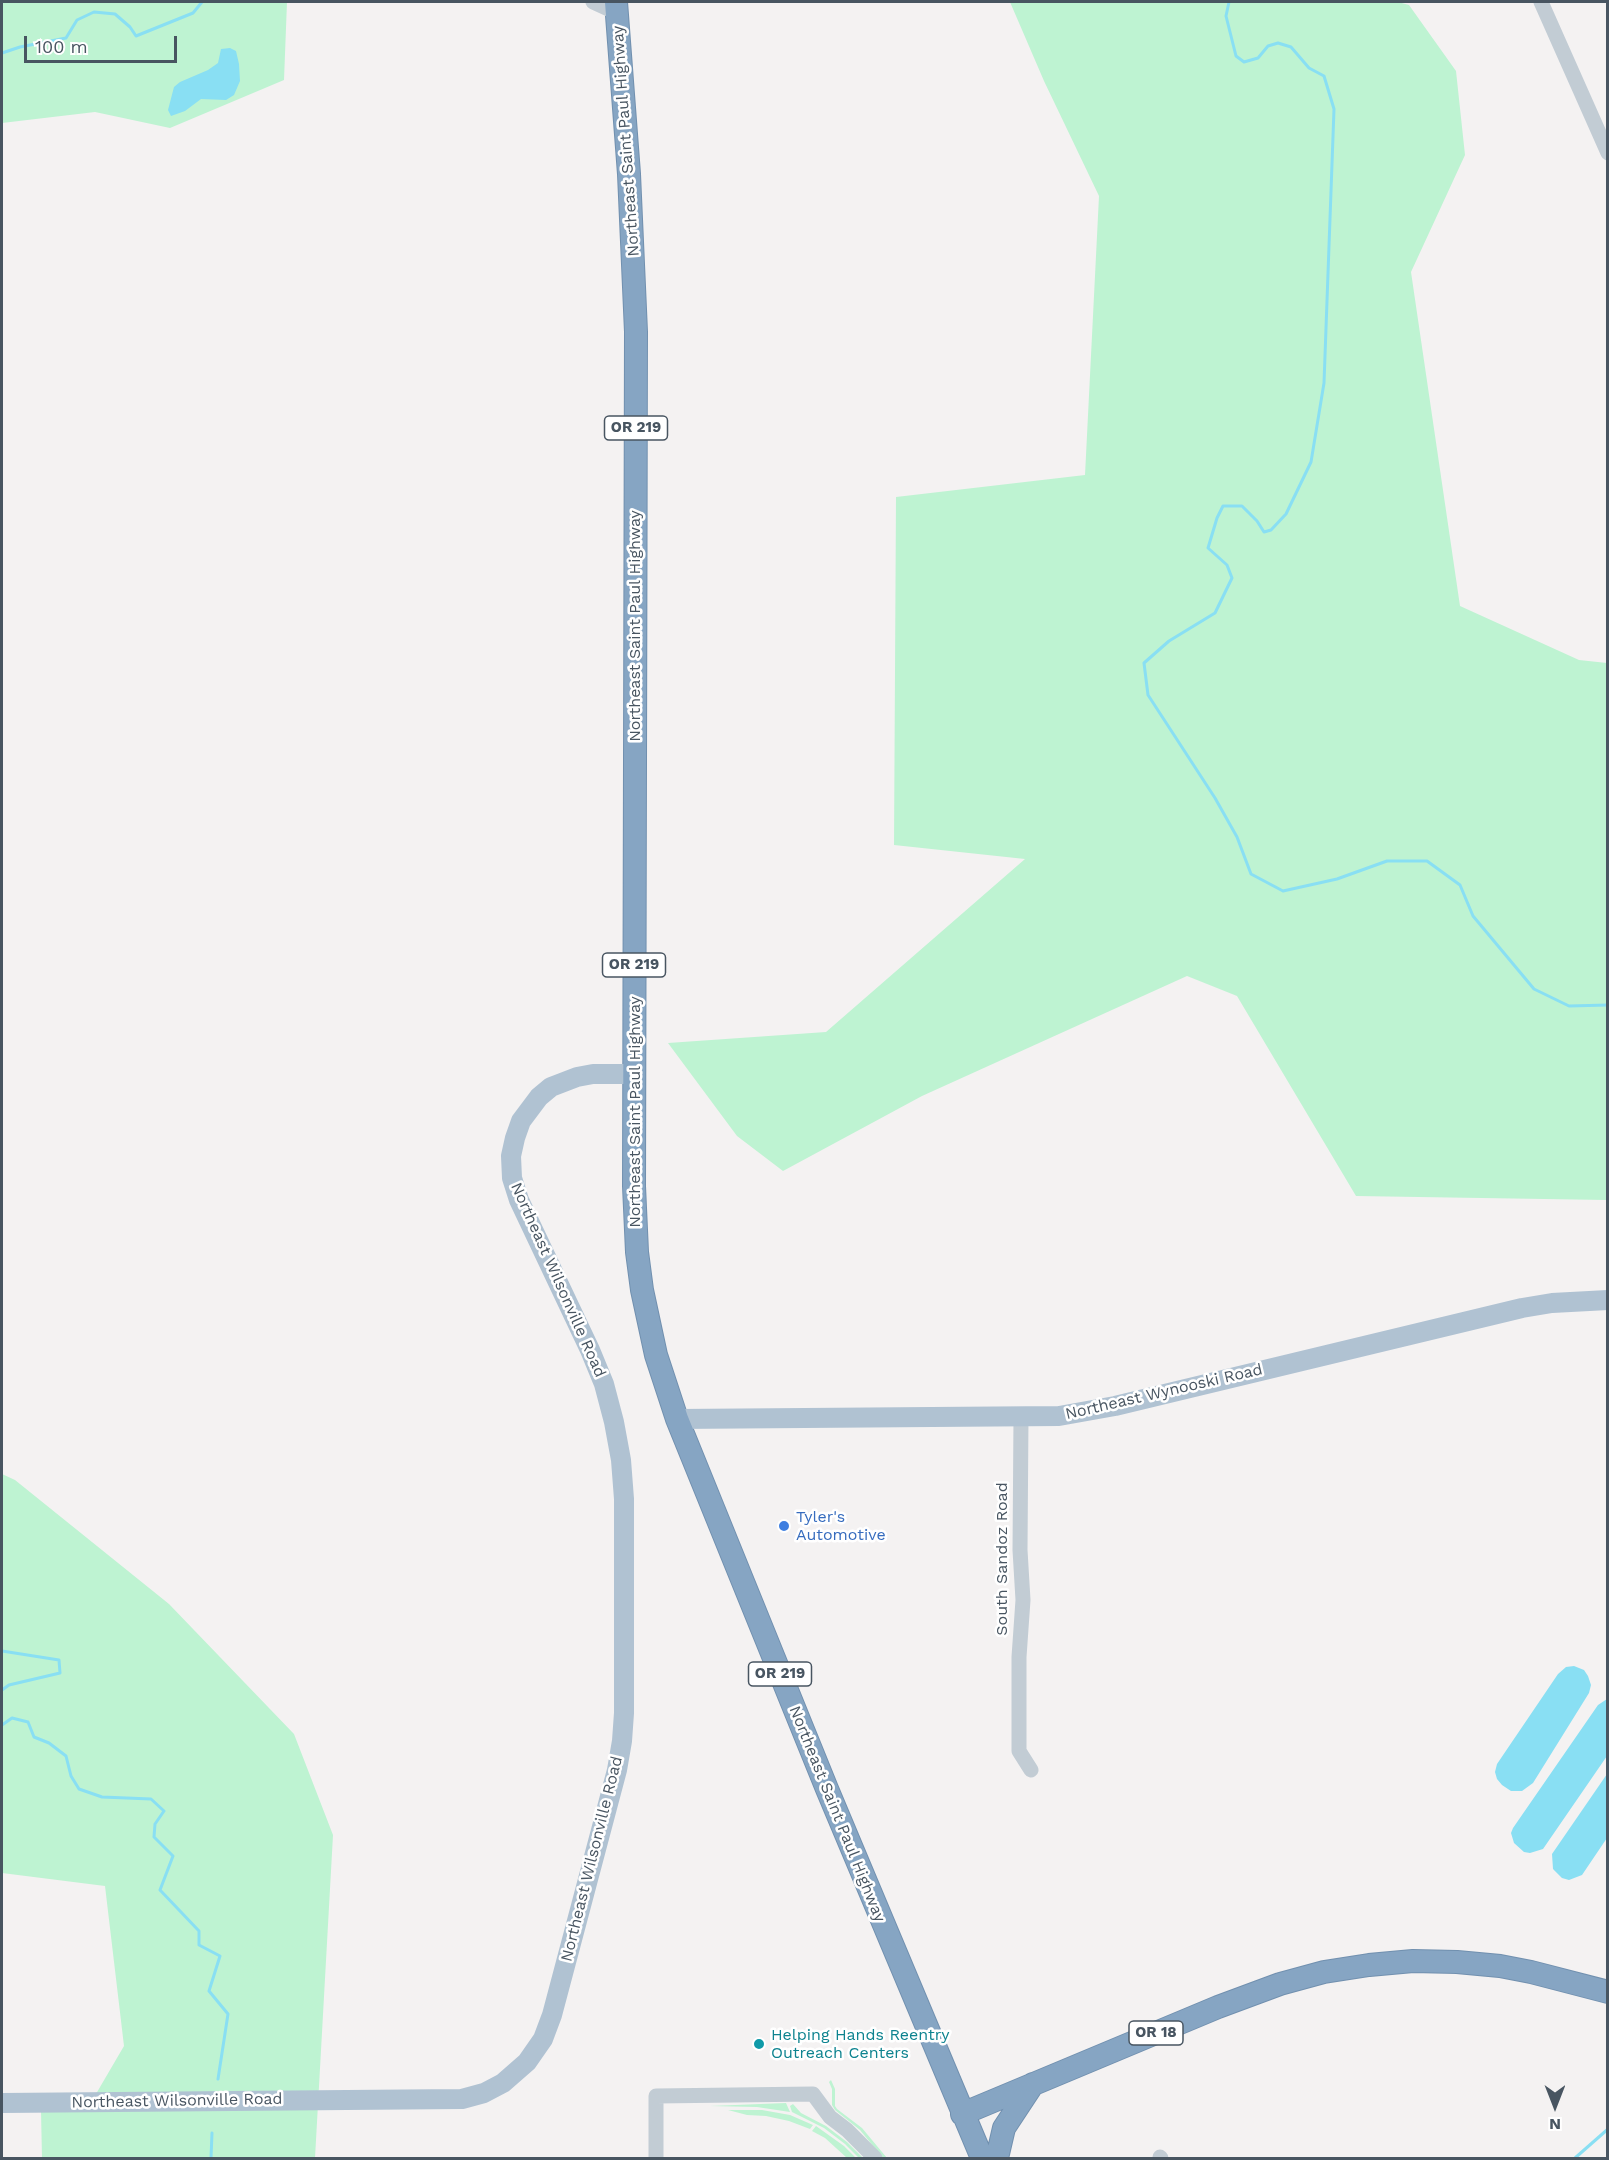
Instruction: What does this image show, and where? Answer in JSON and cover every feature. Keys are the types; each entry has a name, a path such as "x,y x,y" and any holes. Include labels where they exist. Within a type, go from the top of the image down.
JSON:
{"highway":[{"name":"Northeast Saint Paul Highway","path":"616,7 629,174 636,332 634,1074 635,1204 639,1271 656,1356 677,1419 831,1800 982,2158"},
{"name":"OR 18","path":"962,2114 1218,2007 1280,1984 1324,1972 1413,1961 1457,1962 1511,1968 1608,1992"},
{"path":"997,2158 1004,2128 1033,2084"}],"main road":[{"name":"Northeast Wilsonville Road","path":"2,2103 462,2099 484,2093 503,2083 527,2062 543,2039 552,2015 598,1843 622,1741 624,1499 619,1450 604,1384 519,1200 512,1178 511,1156 521,1121 539,1096 551,1087 577,1077 593,1074 634,1074"},
{"name":"Northeast Wynooski Road","path":"677,1419 1059,1416 1115,1406 1522,1308 1562,1302 1608,1300"}],"street":[{"path":"593,2 616,7"},
{"path":"1541,2 1608,153"},
{"name":"South Sandoz Road","path":"1021,1417 1020,1550 1023,1600 1019,1657 1019,1751 1031,1770"},
{"path":"656,2158 656,2096 813,2094 830,2117 847,2130 874,2158"}],"green space":[{"path":"2,2 287,2 284,80 170,128 95,112 2,123"},
{"path":"1010,2 1398,2 1409,5 1456,71 1465,155 1411,272 1460,606 1579,660 1607,663 1607,1200 1356,1196 1237,996 1187,976 922,1096 783,1171 737,1136 668,1043 826,1032 1025,859 894,845 896,497 1085,475 1099,196 1044,81"},
{"path":"2,1474 15,1480 169,1604 294,1734 333,1835 315,2158 42,2158 41,2111 86,2111 124,2046 105,1886 2,1873"},
{"path":"831,2080 835,2089 837,2109 862,2128 887,2158 883,2158 860,2130 835,2110 832,2105 832,2089 829,2082"},
{"path":"786,2103 790,2112 757,2107 710,2106"},
{"path":"793,2104 801,2113 826,2126 847,2142 863,2158 859,2158 824,2128 792,2112 790,2106"},
{"path":"728,2110 762,2110 790,2115 813,2125 810,2129 789,2121"},
{"path":"816,2126 844,2146 856,2158 847,2158 825,2138 812,2131"}],"water":[{"path":"230,48 236,51 239,64 240,81 234,95 226,100 201,99 185,111 171,116 168,110 174,87 208,70 218,63 221,49"},
{"path":"1574,1666 1584,1670 1588,1676 1591,1685 1589,1693 1533,1783 1522,1791 1511,1791 1497,1779 1495,1772 1497,1764 1558,1674 1566,1667"},
{"path":"1607,1699 1607,1756 1543,1849 1530,1853 1524,1852 1514,1843 1511,1833 1513,1828 1598,1705"},
{"path":"1607,1774 1607,1838 1582,1875 1569,1880 1562,1878 1553,1869 1552,1854"}],"waterway":[{"path":"2,53 66,38 77,20 94,12 115,14 130,27 136,36 193,13 202,2"},
{"path":"1229,2 1226,16 1236,56 1244,62 1258,58 1268,46 1278,43 1291,47 1309,68 1324,76 1334,109 1324,383 1311,462 1286,514 1271,530 1264,532 1242,506 1223,506 1208,548 1227,565 1232,578 1215,613 1169,641 1144,663 1148,695 1215,798 1237,837 1251,874 1283,891 1337,879 1387,861 1427,861 1460,885 1473,916 1534,989 1569,1006 1608,1005"},
{"path":"2,1651 59,1660 60,1673 9,1685 2,1690"},
{"path":"2,1725 12,1718 28,1722 34,1737 49,1743 66,1756 71,1776 79,1789 102,1797 151,1799 164,1811 155,1824 154,1837 173,1856 160,1890 199,1931 199,1945 220,1956 209,1991 228,2014 218,2079"},
{"path":"1575,2158 1608,2129"},
{"path":"211,2158 212,2133"}],"place":[{"name":"Tyler's Automotive","path":"784,1526"},
{"name":"Helping Hands Reentry Outreach Centers","path":"759,2044"}]}
